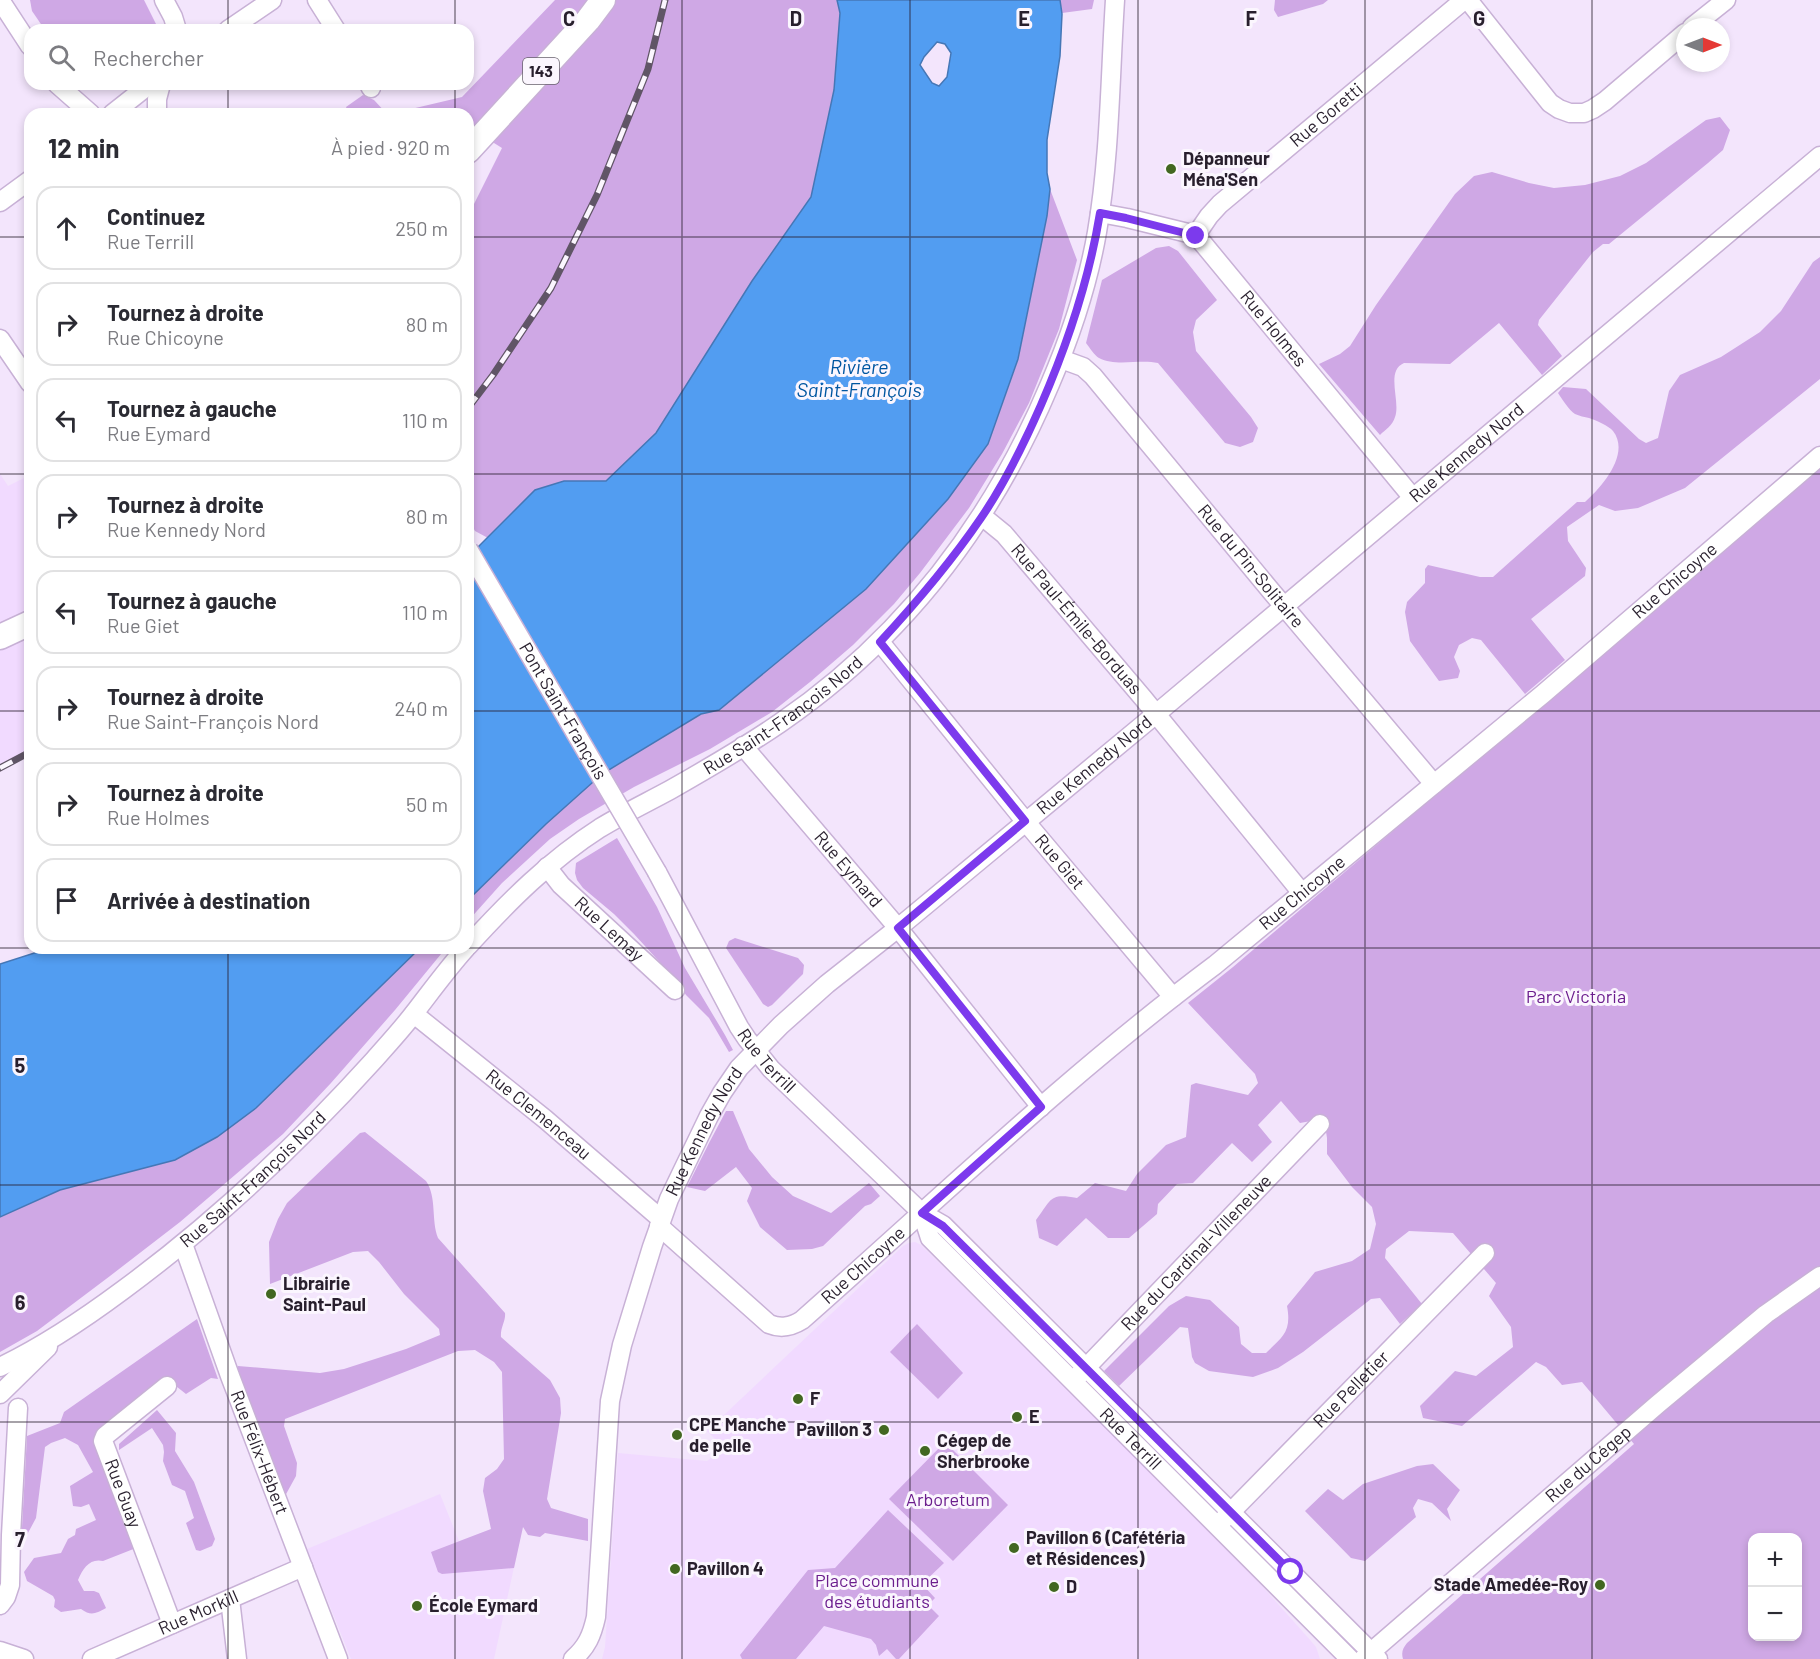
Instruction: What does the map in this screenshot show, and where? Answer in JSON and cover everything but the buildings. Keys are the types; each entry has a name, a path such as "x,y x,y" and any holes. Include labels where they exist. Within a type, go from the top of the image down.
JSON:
{"main road":[{"name":"143","path":"474,144 588,20 603,0"},
{"path":"0,637 24,626"}],"street":[{"path":"164,0 175,24"},
{"path":"237,24 272,0"},
{"path":"317,0 332,24"},
{"name":"Rue Saint-François Nord","path":"474,939 547,867 598,830 743,746 816,697 880,642 936,579 982,516 1024,442 1061,358 1083,291 1100,213 1107,150 1115,0"},
{"path":"1466,0 1550,103 1570,112 1584,113 1605,101 1676,41"},
{"name":"Rue Goretti","path":"1196,236 1220,204 1466,0"},
{"path":"1703,18 1726,0"},
{"path":"2,1 24,36"},
{"path":"59,90 68,108"},
{"path":"63,90 84,108"},
{"path":"120,108 142,90"},
{"path":"157,108 159,90"},
{"name":"Rue Kennedy Nord","path":"573,1659 589,1641 596,1617 609,1418 613,1382 622,1345 660,1222 689,1155 722,1093 740,1068 755,1050 827,984 1156,714 1820,156"},
{"path":"0,202 24,184"},
{"path":"1100,213 1196,236"},
{"name":"Rue Holmes","path":"1196,236 1413,498"},
{"path":"0,339 24,374"},
{"name":"Rue du Pin-Solitaire","path":"1061,358 1083,368 1093,376 1434,784"},
{"name":"Rue Chicoyne","path":"784,1327 802,1320 1041,1107 1173,996 1215,965 1434,784 1820,456"},
{"name":"Rue Paul-Émile-Borduas","path":"982,516 1004,534 1156,714 1302,893"},
{"name":"Pont Saint-François","path":"474,559 657,872"},
{"name":"Rue Giet","path":"880,642 1025,821 1173,996"},
{"name":"Rue Eymard","path":"743,746 898,928 1041,1107"},
{"name":"Rue Lemay","path":"547,867 561,885 675,990"},
{"name":"Rue Terrill","path":"657,872 740,1027 771,1069 922,1213 943,1226 1231,1512 1371,1657"},
{"name":"Rue Saint-François Nord","path":"0,1367 57,1337 183,1244 292,1146 337,1100 414,1014 445,971 461,954"},
{"name":"Rue Clemenceau","path":"414,1014 545,1119 769,1324 784,1327"},
{"name":"Rue du Cardinal-Villeneuve","path":"1072,1381 1320,1124"},
{"name":"Rue Terrill","path":"922,1213 930,1238 1350,1659"},
{"name":"Rue Félix-Hébert","path":"183,1244 230,1376 338,1659"},
{"name":"Rue Pelletier","path":"1218,1526 1485,1253"},
{"name":"Rue du Cégep","path":"1371,1657 1649,1412 1766,1314 1820,1276"},
{"path":"0,1394 57,1337"},
{"name":"Rue Guay","path":"166,1386 105,1436 103,1441 172,1624"},
{"path":"0,1605 6,1598 10,1585 18,1408"},
{"name":"Rue Morkill","path":"92,1659 303,1567"},
{"path":"230,1599 237,1659"},
{"path":"0,1651 24,1659"}],"shaded area":[{"path":"0,474 8,486 24,478 24,755 0,768"},
{"name":"Cégep de Sherbrooke","path":"915,1242 921,1245 1219,1538 1311,1641 1320,1659 602,1659 605,1647 618,1453 707,1461 724,1448 707,1431 903,1246"},
{"name":"École Eymard","path":"440,1494 459,1541 525,1517 494,1659 351,1659 307,1549"}],"green space":[{"path":"30,0 144,0 156,24 41,24 32,11"},
{"path":"555,0 837,0 840,13 834,90 811,197 752,281 656,433 606,481 565,481 535,490 488,538 474,529 474,204 502,148 478,133 474,136 474,108 415,108 462,97 469,90 474,90 474,84"},
{"path":"1060,0 1094,0 1092,9 1062,13"},
{"path":"1275,0 1328,0 1323,4 1278,17 1274,10"},
{"path":"363,95 374,100 381,108 346,108"},
{"path":"1720,117 1730,130 1723,150 1609,244 1603,244 1593,252 1539,320 1538,325 1562,356 1542,375 1499,323 1450,364 1404,363 1398,367 1394,379 1395,417 1391,425 1380,435 1319,364 1340,354 1350,346 1376,305 1455,194 1474,176 1492,172 1554,188 1585,185 1620,176 1646,163 1706,120"},
{"path":"1050,189 1077,260 1059,329 1029,403 1002,454 969,508 920,573 894,604 853,645 772,712 710,749 634,787 579,819 550,839 502,883 474,914 474,894 546,824 602,774 701,714 719,710 866,589 948,499 988,444 1018,360 1047,216"},
{"path":"1169,246 1178,251 1217,300 1196,320 1193,332 1196,351 1258,428 1253,442 1240,447 1225,443 1158,363 1106,361 1097,357 1086,343 1102,280 1156,248"},
{"path":"1820,257 1820,379 1685,488 1638,508 1615,511 1599,505 1567,527 1568,541 1586,568 1585,576 1531,619 1565,660 1525,694 1481,640 1472,638 1459,645 1454,657 1460,671 1458,678 1439,681 1410,641 1405,612 1407,602 1425,583 1425,569 1428,565 1480,577 1493,577 1577,502 1585,502 1592,496 1612,470 1618,450 1618,440 1613,431 1599,422 1573,412 1558,393 1563,387 1586,389 1646,443 1658,438 1669,391 1680,375 1721,357 1760,332 1781,311 1813,262"},
{"name":"Parc Victoria","path":"1820,468 1820,1659 1403,1659 1403,1650 1407,1643 1634,1444 1582,1382 1562,1385 1546,1367 1536,1362 1462,1426 1423,1418 1420,1406 1455,1371 1476,1376 1513,1347 1511,1327 1489,1296 1496,1283 1453,1233 1409,1231 1386,1249 1385,1258 1422,1304 1400,1324 1380,1298 1371,1299 1303,1352 1278,1368 1253,1377 1209,1371 1195,1363 1188,1328 1180,1327 1119,1386 1104,1371 1169,1306 1186,1296 1210,1300 1239,1327 1241,1344 1252,1353 1266,1353 1281,1338 1287,1328 1287,1306 1315,1272 1352,1261 1370,1249 1376,1224 1372,1207 1352,1187 1327,1154 1325,1125 1311,1121 1300,1123 1281,1101 1258,1125 1272,1142 1252,1162 1232,1143 1193,1183 1177,1184 1158,1204 1157,1214 1129,1238 1108,1238 1086,1218 1057,1246 1039,1238 1036,1220 1052,1199 1061,1196 1077,1198 1095,1183 1126,1191 1137,1174 1166,1145 1186,1137 1191,1085 1196,1083 1248,1095 1258,1083 1255,1074 1188,1003"},
{"path":"617,838 657,907 685,968 733,1050 729,1052 709,1018 686,995 675,979 634,934 577,880 576,863"},
{"path":"735,938 798,958 804,965 803,974 768,1007 763,1004 726,948 729,941"},
{"path":"414,954 441,954 331,1083 283,1134 180,1222 110,1276 37,1331 0,1352 0,1217 60,1190 175,1160 217,1137 256,1108"},
{"path":"726,1111 733,1111 749,1149 772,1177 793,1196 831,1213 869,1183 880,1196 865,1206 823,1246 787,1250 760,1227 747,1201 752,1188 736,1167 705,1191 687,1187"},
{"path":"365,1132 426,1181 432,1194 438,1238 505,1313 501,1337 550,1380 560,1398 561,1413 547,1499 551,1508 588,1519 588,1541 545,1533 540,1537 528,1535 523,1527 514,1568 442,1574 438,1572 431,1552 491,1529 483,1491 485,1478 497,1469 504,1459 502,1372 494,1362 475,1350 458,1351 285,1419 284,1426 297,1463 296,1476 285,1496 236,1370 238,1366 320,1373 344,1369 406,1349 440,1335 439,1329 404,1294 368,1251 353,1252 270,1284 269,1242 287,1203 360,1133"},
{"path":"197,1319 218,1379 211,1378 186,1394 167,1379 96,1436 136,1548 103,1561 94,1561 85,1568 78,1580 84,1591 99,1593 106,1608 93,1613 81,1609 61,1612 54,1607 53,1596 27,1581 24,1572 34,1558 61,1553 68,1539 75,1535 76,1529 96,1520 89,1504 81,1507 73,1506 70,1486 93,1472 78,1445 65,1438 45,1447 36,1518 21,1546 27,1436 60,1423 64,1412"},
{"path":"917,1324 963,1373 938,1399 890,1352"},
{"path":"157,1410 176,1433 175,1451 194,1482 215,1539 212,1546 200,1551 196,1550 186,1523 194,1518 185,1491 172,1485 163,1461 163,1445 152,1428 119,1450 119,1444"},
{"name":"Arboretum","path":"945,1442 1008,1505 953,1561 889,1499"},
{"path":"1433,1464 1460,1490 1447,1509 1451,1521 1432,1503 1418,1499 1413,1508 1416,1517 1365,1561 1351,1558 1305,1511 1328,1489 1343,1500 1363,1484 1417,1466"},
{"name":"Place commune des étudiants","path":"888,1510 944,1563 922,1584 935,1598 928,1605 939,1616 899,1659 896,1659 887,1649 879,1656 876,1645 871,1639 824,1626 796,1659 742,1659 740,1655 808,1570 835,1568"}],"water":[{"name":"Rivière Saint-François","path":"837,0 1060,0 1062,14 1060,56 1047,140 1047,173 1050,189 1047,216 1018,359 988,444 948,499 866,589 719,710 701,714 602,774 546,824 474,894 474,551 535,490 564,481 606,481 656,433 752,281 811,197 834,90 840,13","holes":["937,42 945,44 951,53 947,77 939,86 932,83 920,65 924,57"]},
{"path":"31,954 414,954 256,1108 217,1137 175,1160 60,1190 0,1217 0,964"}],"railway":[{"path":"474,400 551,288 597,195 648,69 665,0"},
{"path":"0,768 24,755"}],"place":[{"name":"Dépanneur Ména'Sen","path":"1171,169"},
{"name":"Librairie Saint-Paul","path":"271,1294"},
{"name":"F","path":"798,1399"},
{"name":"E","path":"1017,1417"},
{"name":"Pavillon 3","path":"884,1430"},
{"name":"CPE Manche de pelle","path":"677,1435"},
{"name":"Cégep de Sherbrooke","path":"925,1451"},
{"name":"Pavillon 6 (Cafétéria et Résidences)","path":"1014,1548"},
{"name":"Pavillon 4","path":"675,1569"},
{"name":"Stade Amedée-Roy","path":"1600,1585"},
{"name":"D","path":"1054,1587"},
{"name":"École Eymard","path":"417,1606"}],"route":[{"path":"1196,236 1188,232 1100,213 1091,261 1076,317 1034,422 1012,466 982,516 956,553 880,642 1025,821 898,928 1041,1107 922,1213 943,1226 1291,1572"}]}
